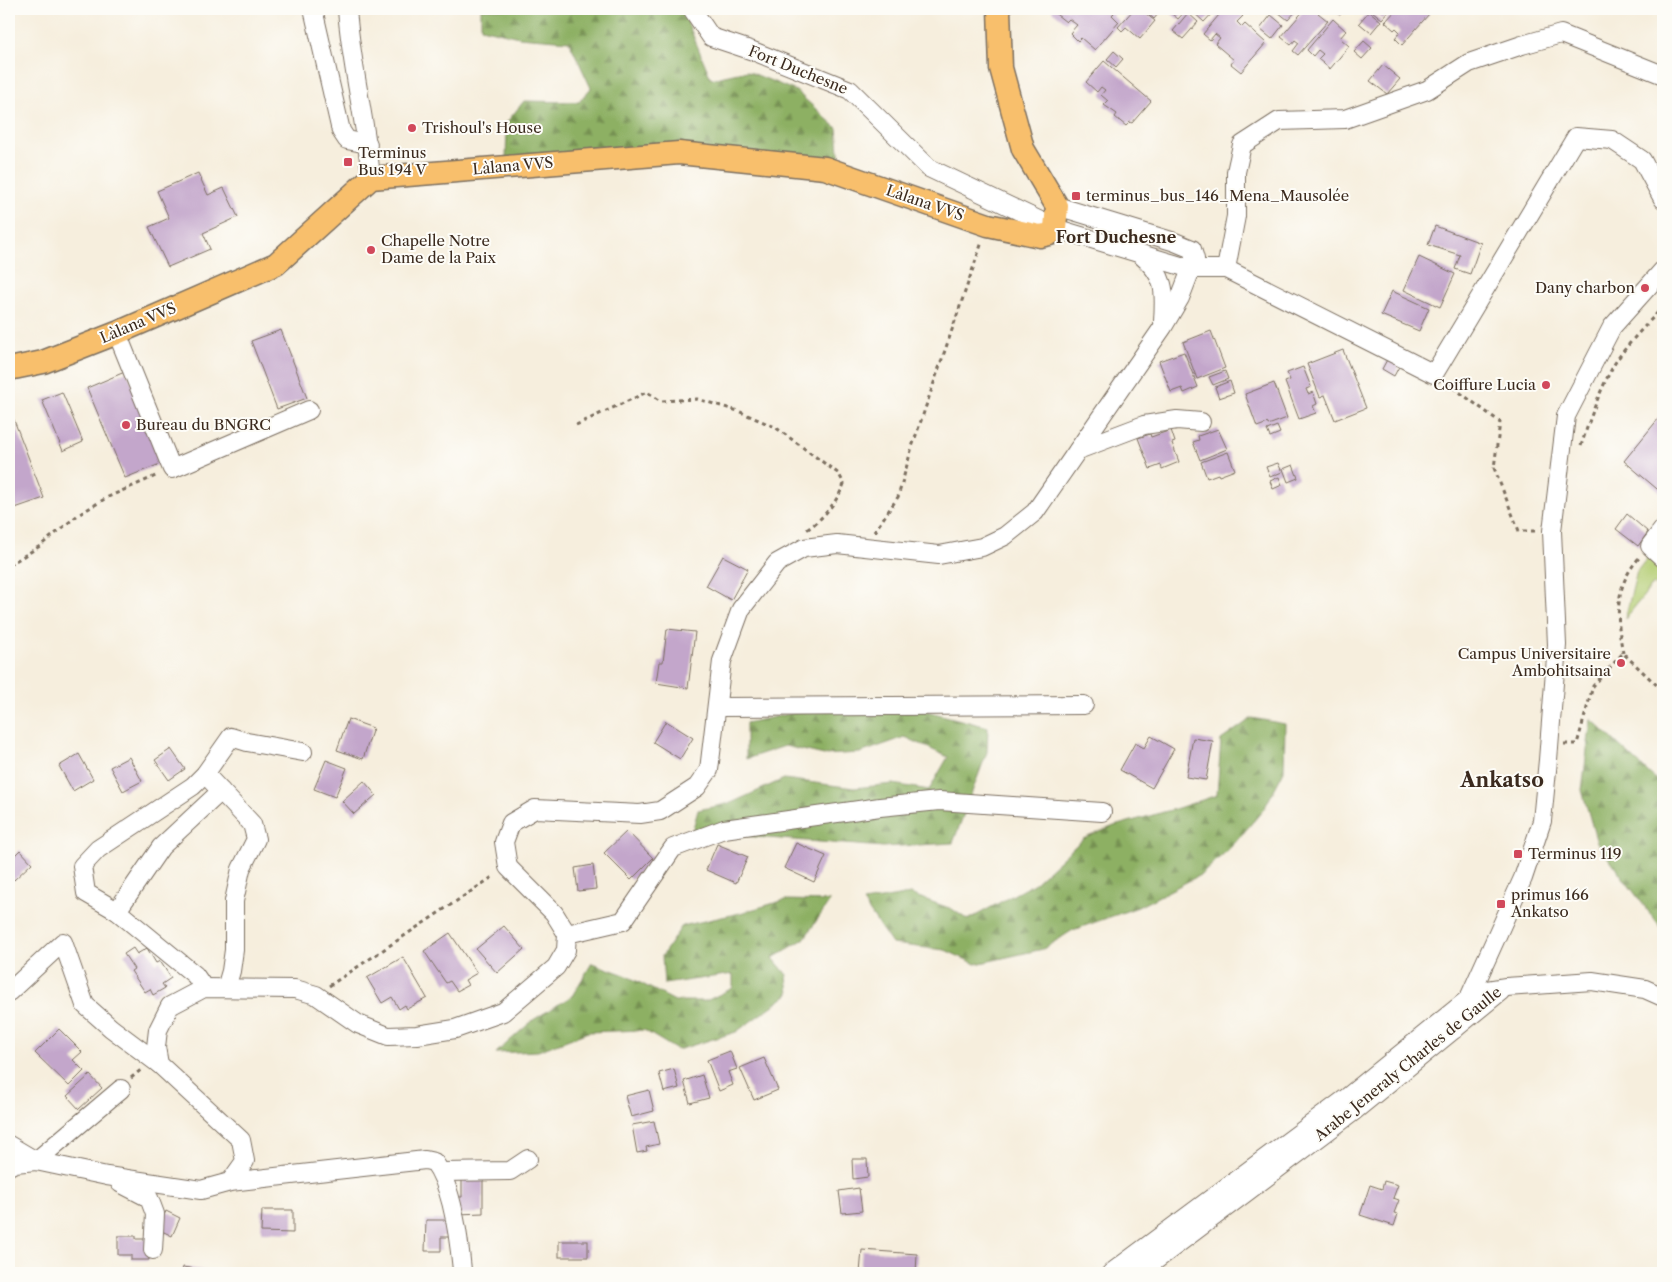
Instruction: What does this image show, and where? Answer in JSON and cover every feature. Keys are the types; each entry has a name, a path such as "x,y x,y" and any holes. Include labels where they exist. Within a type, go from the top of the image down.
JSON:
{"main road":[{"path":"999,9 1001,68 1023,149 1056,217"},
{"name":"Làlana VVS","path":"9,369 43,362 116,333 276,264 371,178 679,152 825,168 988,225 1040,236 1050,234 1056,217"}],"street":[{"path":"313,9 342,131 347,140 368,144"},
{"path":"347,9 349,37 368,144 371,178"},
{"name":"Fort Duchesne","path":"692,9 711,37 753,51 850,90 929,168 1056,217"},
{"path":"1226,269 1236,216 1236,172 1242,145 1279,121 1346,119 1426,90 1469,63 1561,34 1663,75"},
{"path":"1056,217 1139,253 1191,269 1226,269 1434,374 1576,137 1612,140 1642,160 1663,199"},
{"path":"151,1066 158,1030 170,1006 204,988 295,989 316,995 358,1024 388,1036 417,1035 455,1029 503,1012 556,966 566,950 568,934 554,914 508,867 504,842 511,823 535,809 640,814 660,811 697,787 709,770 722,661 741,609 777,563 804,548 837,544 939,554 982,547 1005,536 1035,512 1163,328 1180,298 1195,259 1192,249 1175,242 1056,217"},
{"path":"1139,253 1152,264 1160,275 1164,299 1163,328"},
{"path":"1456,1028 1523,878 1542,821 1557,645 1552,531 1566,416 1612,327 1663,270"},
{"path":"116,333 172,469 309,410"},
{"path":"1078,450 1144,425 1177,420 1201,422"},
{"path":"1663,529 1650,546 1663,558"},
{"path":"717,706 1084,704"},
{"path":"204,988 195,976 116,911 86,893 82,866 98,849 192,786 205,774 232,737 247,742 303,752"},
{"path":"205,774 252,824 256,840 240,869 234,901 234,950 226,988"},
{"path":"116,911 161,847 221,791"},
{"path":"568,934 623,921 672,848 724,829 880,807 939,801 1102,812"},
{"path":"9,992 63,942 85,1005 151,1066 241,1140 245,1161 230,1182"},
{"path":"1506,987 1592,981 1645,989 1663,997"},
{"name":"Arabe Jeneraly Charles de Gaulle","path":"1111,1273 1345,1099 1467,1000 1487,990 1506,987"},
{"name":"Arabe Jeneraly Charles de Gaulle","path":"1139,1273 1352,1112 1506,987"},
{"path":"36,1161 125,1084"},
{"path":"9,1145 36,1161"},
{"path":"442,1172 510,1171 528,1159"},
{"path":"9,1166 15,1163 36,1161 106,1176 201,1190 230,1182 425,1160 434,1162 442,1172 457,1227 462,1270"},
{"path":"106,1176 149,1198 155,1214 153,1250"}],"path":[{"path":"869,539 898,497 912,447 988,225"},
{"path":"1579,451 1591,415 1616,363 1645,325 1663,307"},
{"path":"1434,374 1500,422 1494,468 1518,531"},
{"path":"576,425 647,392 661,401 698,399 775,426 839,474 844,484 840,494 817,523 802,533"},
{"path":"9,565 40,546 78,515 108,497 172,469"},
{"path":"1650,546 1632,567 1620,592 1618,625 1623,653 1663,691"},
{"path":"1577,744 1594,686 1623,653"},
{"path":"316,995 508,867"},
{"path":"125,1084 151,1066"}],"green space":[{"path":"481,9 682,9 711,79 747,71 796,91 837,128 840,164 506,161 507,122 524,101 579,102 591,88 569,41 519,37 481,28"},
{"path":"1648,557 1663,571 1663,592 1653,584 1625,619 1637,571"},
{"path":"808,710 922,710 988,727 987,752 953,843 883,847 692,832 698,810 731,803 784,779 854,788 893,784 929,790 948,757 905,737 860,753 824,755 785,746 746,759 746,723"},
{"path":"1252,718 1285,724 1284,771 1264,809 1233,845 1202,874 1138,907 1073,930 1043,949 976,964 945,950 892,944 863,902 910,894 952,909 968,920 1035,883 1083,839 1114,826 1217,795 1221,740"},
{"path":"1591,719 1663,786 1663,931 1597,843 1582,790"},
{"path":"785,900 830,901 804,939 773,958 787,975 789,994 736,1032 677,1050 644,1030 588,1032 538,1051 496,1053 533,1020 572,996 592,963 625,975 675,1001 706,1001 733,988 733,974 664,984 662,956 682,926 740,913"}],"building":[{"path":"1054,9 1109,9 1114,13 1112,15 1119,22 1095,50 1081,38 1078,41 1070,33 1077,25 1069,19 1066,22 1052,11"},
{"path":"1134,9 1140,9 1155,21 1140,39 1126,27 1122,31 1118,27"},
{"path":"1151,9 1162,9 1154,19 1147,13"},
{"path":"1166,9 1187,9 1178,19"},
{"path":"1216,9 1204,22 1191,10"},
{"path":"1224,9 1232,13 1235,9 1243,16 1237,22 1242,27 1245,24 1266,43 1241,72 1231,64 1234,60 1215,44 1220,38 1215,34 1210,40 1203,34"},
{"path":"1280,9 1298,9 1288,20 1278,12"},
{"path":"1305,9 1321,10 1318,13 1328,21 1298,55 1293,51 1299,43 1295,40 1291,45 1281,37"},
{"path":"1332,9 1345,9 1340,15"},
{"path":"1374,9 1391,9 1382,19 1372,11"},
{"path":"1397,9 1423,9 1429,14 1402,45 1395,38 1400,32 1396,28 1394,30 1385,22"},
{"path":"1369,11 1381,21 1371,33 1359,23"},
{"path":"1188,13 1198,22 1183,39 1173,31"},
{"path":"1271,15 1283,25 1272,39 1260,29"},
{"path":"1333,19 1346,31 1340,38 1349,46 1330,69 1318,59 1323,54 1318,50 1313,56 1307,50"},
{"path":"1364,41 1372,48 1362,59 1354,52"},
{"path":"1114,51 1123,59 1116,67 1107,59"},
{"path":"1104,61 1151,101 1132,123 1130,122 1126,126 1115,117 1117,114 1104,105 1108,101 1101,95 1105,90 1101,87 1097,92 1086,82"},
{"path":"1383,65 1400,79 1387,94 1370,81"},
{"path":"198,173 208,195 224,188 238,217 203,233 210,249 168,267 149,227 169,218 157,191"},
{"path":"1435,226 1481,243 1470,274 1455,269 1460,255 1428,245"},
{"path":"1419,257 1455,274 1440,307 1404,290"},
{"path":"1392,291 1429,308 1419,331 1381,315"},
{"path":"281,330 307,398 277,409 251,341"},
{"path":"1211,331 1225,368 1197,379 1183,342"},
{"path":"1343,350 1366,408 1335,420 1325,395 1320,397 1307,364"},
{"path":"1184,352 1198,387 1184,393 1182,388 1171,392 1159,361"},
{"path":"1390,354 1402,361 1394,376 1382,369"},
{"path":"1303,367 1311,387 1306,389 1308,394 1313,392 1317,404 1313,406 1316,413 1299,419 1285,382 1290,380 1287,373"},
{"name":"Bureau du BNGRC","path":"127,371 165,462 125,478 87,388"},
{"path":"1225,371 1228,379 1213,385 1209,377"},
{"path":"1230,381 1234,393 1219,398 1215,387"},
{"path":"1274,383 1287,418 1257,427 1245,394"},
{"path":"62,392 83,442 63,451 42,400"},
{"path":"1663,413 1663,494 1624,461"},
{"path":"12,415 44,498 15,508 9,491 9,416"},
{"path":"1277,426 1280,433 1270,437 1267,430"},
{"path":"1218,429 1227,449 1200,460 1193,442 1199,440 1198,436"},
{"path":"1171,430 1175,442 1172,443 1179,462 1162,469 1161,465 1150,469 1138,438 1150,434 1151,437"},
{"path":"1228,452 1235,470 1207,478 1201,462"},
{"path":"1278,463 1282,472 1270,477 1266,467"},
{"path":"1293,465 1298,478 1288,482 1283,469"},
{"path":"1279,477 1282,485 1273,489 1270,481"},
{"path":"1627,514 1648,532 1638,546 1616,529"},
{"path":"723,556 748,569 731,600 706,586"},
{"path":"667,629 695,632 688,688 656,683 659,662 663,662"},
{"path":"348,719 373,728 363,759 337,750"},
{"path":"666,721 693,738 680,759 653,742"},
{"path":"1151,736 1174,749 1152,788 1120,770 1135,743 1144,748"},
{"path":"1193,738 1213,741 1206,780 1186,777"},
{"path":"171,749 185,769 169,780 155,760"},
{"path":"79,754 93,779 73,791 59,766"},
{"path":"129,757 142,781 123,791 110,767"},
{"path":"326,760 347,768 335,797 314,789"},
{"path":"364,781 376,795 354,814 342,801"},
{"path":"627,831 653,858 631,880 604,853"},
{"path":"796,843 826,856 814,882 784,868"},
{"path":"717,844 748,857 736,883 706,870"},
{"path":"20,850 32,863 14,880 9,875 9,861"},
{"path":"593,865 596,889 578,891 575,868"},
{"path":"504,926 524,949 497,973 476,949"},
{"path":"450,933 477,973 465,980 468,985 457,991 450,981 446,983 424,951"},
{"path":"133,948 137,954 147,948 156,963 160,961 171,978 162,984 165,988 153,995 150,989 145,992 131,971 134,969 124,954"},
{"path":"403,957 427,998 407,1009 405,1005 399,1009 392,997 382,1003 367,978"},
{"path":"59,1029 82,1052 73,1060 84,1071 69,1086 35,1053"},
{"path":"730,1051 737,1069 728,1072 733,1085 719,1091 707,1060"},
{"path":"764,1058 778,1090 754,1100 740,1068"},
{"path":"674,1069 679,1088 664,1092 659,1073"},
{"path":"90,1075 102,1088 79,1109 67,1096"},
{"path":"702,1075 709,1098 690,1103 684,1081"},
{"path":"649,1090 654,1111 631,1117 625,1096"},
{"path":"654,1121 659,1144 646,1147 647,1151 637,1153 632,1125"},
{"path":"852,1159 867,1159 868,1177 853,1179"},
{"path":"483,1172 483,1213 458,1214 458,1197 462,1197 462,1175"},
{"path":"1384,1181 1398,1185 1393,1198 1399,1200 1394,1213 1398,1214 1394,1226 1360,1215 1370,1185 1382,1189"},
{"path":"859,1188 862,1211 842,1213 839,1191"},
{"path":"262,1210 293,1210 293,1233 261,1232"},
{"path":"166,1211 180,1218 172,1236 158,1229"},
{"path":"426,1220 451,1220 451,1237 441,1237 441,1251 425,1251"},
{"path":"118,1236 136,1236 136,1239 148,1239 149,1260 131,1260 131,1255 118,1255"},
{"path":"559,1241 588,1241 588,1257 559,1257"},
{"path":"862,1250 917,1254 916,1273 860,1273"},
{"path":"183,1267 214,1272 214,1273 182,1273"}],"place":[{"name":"Trishoul's House","path":"412,128"},
{"name":"Terminus Bus 194 V","path":"348,162"},
{"name":"terminus_bus_146_Mena_Mausolée","path":"1076,196"},
{"name":"Chapelle Notre Dame de la Paix","path":"371,250"},
{"name":"Dany charbon","path":"1645,288"},
{"name":"Coiffure Lucia","path":"1546,385"},
{"name":"Bureau du BNGRC","path":"126,425"},
{"name":"Campus Universitaire Ambohitsaina","path":"1621,663"},
{"name":"Terminus 119","path":"1518,854"},
{"name":"primus 166 Ankatso","path":"1501,904"}],"district":[{"name":"Fort Duchesne","path":"1116,237"},
{"name":"Ankatso","path":"1502,780"}]}
